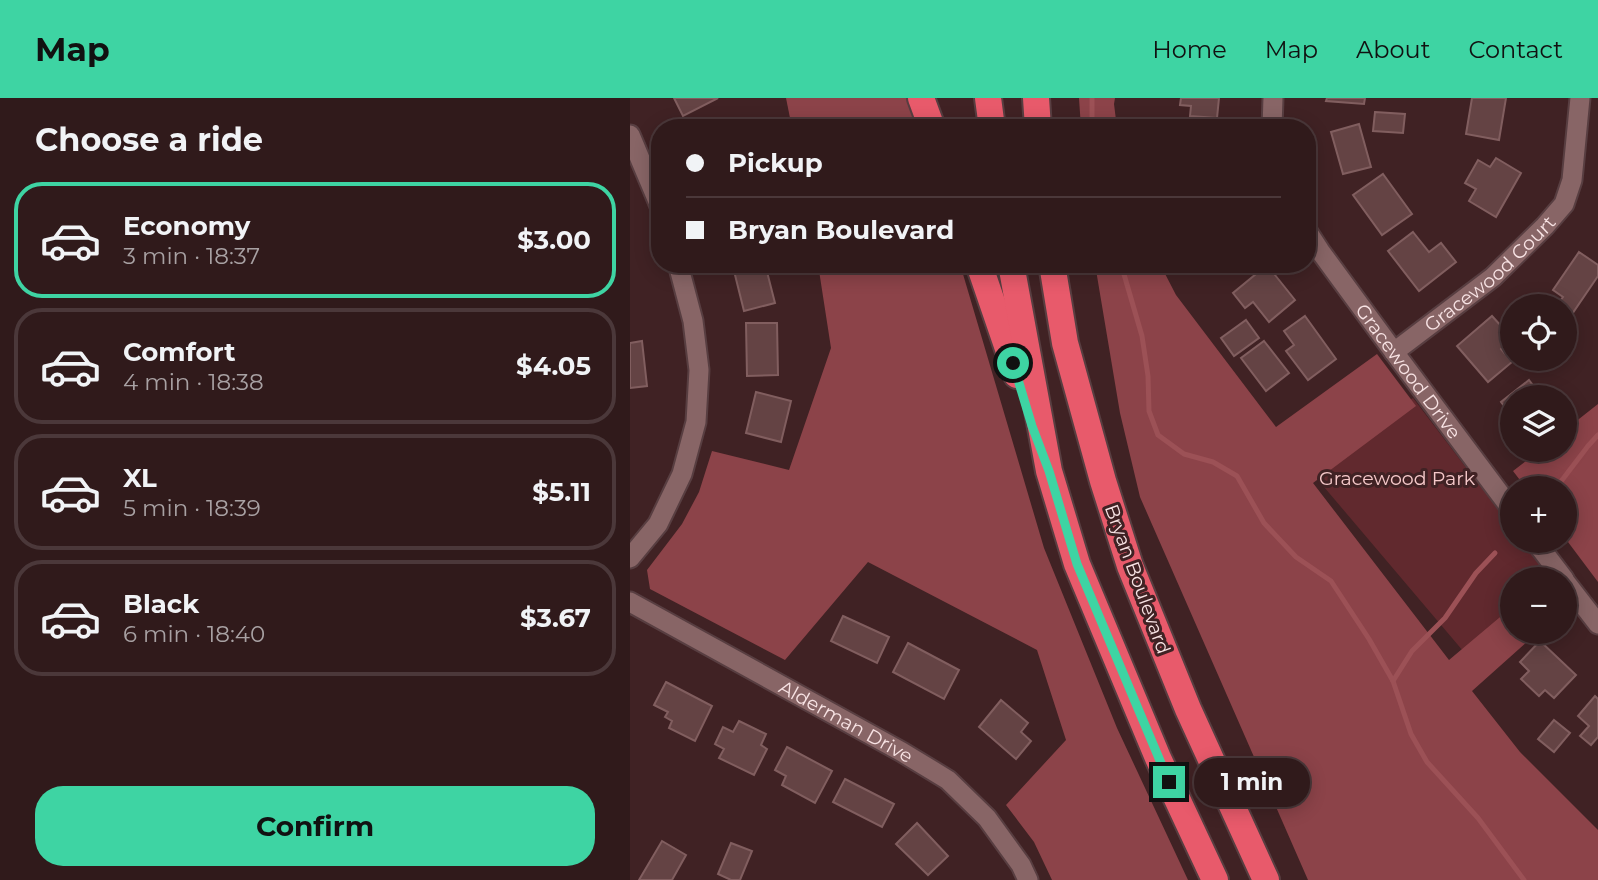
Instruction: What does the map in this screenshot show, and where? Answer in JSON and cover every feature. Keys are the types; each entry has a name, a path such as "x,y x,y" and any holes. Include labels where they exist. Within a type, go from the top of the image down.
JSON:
{"highway":[{"path":"921,98 929,119"},
{"path":"988,98 991,119"},
{"path":"1036,98 1037,119"},
{"path":"1052,98 1054,119"},
{"path":"982,273 1049,471 1077,564 1158,758 1215,880"},
{"path":"1013,273 1049,471"},
{"name":"Bryan Boulevard","path":"1053,273 1072,372 1136,585 1188,709 1266,880"},
{"path":"1069,273 1078,338 1072,372"}],"street":[{"path":"1272,119 1273,98"},
{"name":"Gracewood Court","path":"1394,352 1493,277 1564,204 1572,180 1580,98"},
{"path":"630,135 651,185"},
{"name":"Gracewood Drive","path":"1316,245 1500,494"},
{"path":"630,558 658,524 682,474 696,422 699,370 693,321 680,273"},
{"path":"1577,597 1598,624"},
{"name":"Alderman Drive","path":"630,602 948,780 987,818 1028,880"}],"green space":[{"name":"Gracewood Park","path":"1413,398 1500,512 1500,553 1531,553 1542,567 1500,567 1500,633 1469,658 1302,461"}],"shaded area":[{"path":"786,98 907,98 915,119 790,119"},
{"path":"1079,98 1115,98 1116,119 1080,119"},
{"path":"819,273 963,273 1044,548 1117,728 1188,880 1052,880 1034,842 1006,805 1066,740 1037,650 868,562 785,660 650,589 647,570 682,524 699,492 712,451 789,470 831,348"},
{"path":"1097,273 1165,273 1176,295 1276,427 1377,354 1416,406 1313,483 1449,660 1500,617 1500,644 1525,644 1472,691 1520,752 1598,830 1598,880 1308,880 1140,497 1120,413"},
{"path":"1598,404 1598,582 1576,553 1577,476 1517,476 1513,471 1525,462 1577,462 1577,421"}],"building":[{"path":"674,98 718,98 683,116"},
{"path":"1181,98 1219,98 1217,118 1190,116 1191,106 1180,105"},
{"path":"1327,98 1365,98 1364,104 1326,101"},
{"path":"1472,98 1506,98 1499,140 1466,134"},
{"path":"1375,112 1405,114 1403,133 1373,131"},
{"path":"1359,124 1371,167 1343,174 1331,132"},
{"path":"1496,158 1521,173 1496,217 1469,201 1476,189 1465,183 1478,160 1490,167"},
{"path":"1383,174 1412,214 1382,235 1353,195"},
{"path":"1413,232 1429,252 1441,243 1456,262 1419,291 1388,251"},
{"path":"1579,252 1598,265 1598,276 1577,307 1577,294 1559,294 1553,290"},
{"path":"734,273 767,273 775,303 744,311"},
{"path":"1257,273 1273,273 1295,300 1269,322 1253,302 1245,308 1233,293"},
{"path":"1305,316 1336,359 1308,380 1286,351 1294,345 1284,331"},
{"path":"1492,316 1500,325 1501,371 1488,382 1457,346"},
{"path":"1246,320 1259,338 1234,356 1221,338"},
{"path":"746,323 777,323 778,375 747,376"},
{"path":"642,341 647,386 630,388 630,343"},
{"path":"1264,341 1289,373 1266,391 1241,358"},
{"path":"756,392 791,401 781,442 746,433"},
{"path":"843,616 889,637 877,663 831,641"},
{"path":"908,643 959,670 944,699 893,672"},
{"path":"1537,644 1543,644 1576,675 1554,698 1545,690 1539,696 1521,679 1529,671 1520,662"},
{"path":"666,682 712,706 695,741 669,728 672,721 665,717 668,712 654,705"},
{"path":"1595,696 1598,699 1598,737 1591,745 1580,736 1589,726 1578,716"},
{"path":"1001,700 1028,723 1021,732 1031,741 1016,759 979,727"},
{"path":"1554,720 1570,733 1554,752 1538,739"},
{"path":"739,721 766,734 761,745 767,749 754,775 719,758 724,749 715,744 723,727 733,732"},
{"path":"787,747 832,771 815,803 782,785 786,776 775,770"},
{"path":"845,779 894,804 882,827 833,802"},
{"path":"917,823 948,856 928,875 896,844"},
{"path":"662,841 686,855 672,880 639,880"},
{"path":"731,843 752,851 740,880 731,880 718,874"}],"waterway":[{"path":"1092,98 1092,119"},
{"path":"1124,273 1142,336 1148,376 1149,411 1158,435 1184,454 1213,462 1237,476 1264,523 1296,557 1331,581 1393,681 1411,734 1427,762 1478,818 1524,880"},
{"path":"1565,476 1598,435"},
{"path":"1393,681 1412,651 1445,618 1476,573 1495,553"}],"route":[{"path":"1013,363 1077,564 1169,782"}]}
